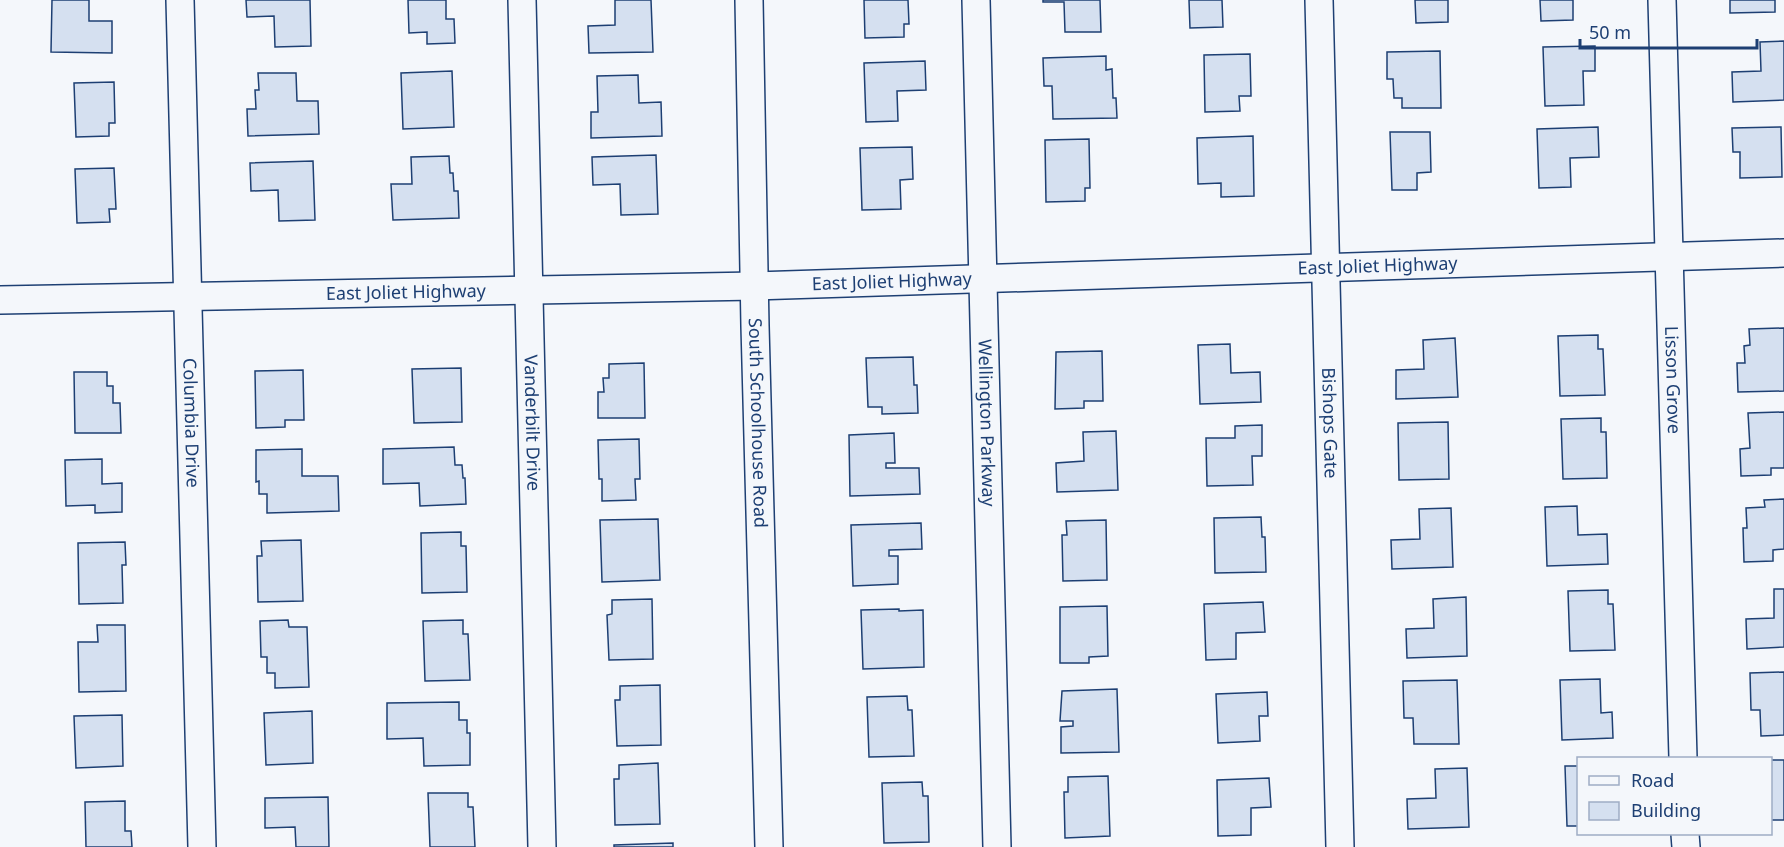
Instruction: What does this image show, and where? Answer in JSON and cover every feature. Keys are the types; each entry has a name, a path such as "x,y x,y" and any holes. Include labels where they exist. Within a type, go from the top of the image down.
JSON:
{"street":[{"name":"Columbia Drive","path":"180,0 201,847"},
{"name":"Vanderbilt Drive","path":"522,0 542,847"},
{"name":"South Schoolhouse Road","path":"749,0 769,847"},
{"name":"Wellington Parkway","path":"976,0 997,847"},
{"name":"Bishops Gate","path":"1319,0 1340,847"},
{"name":"Lisson Grove","path":"1662,0 1683,757"},
{"name":"East Joliet Highway","path":"0,300 755,286 1784,253"}],"building":[{"path":"52,0 89,0 89,21 112,21 112,53 51,52"},
{"path":"246,0 310,0 311,46 275,47 274,16 247,17"},
{"path":"408,0 446,0 446,19 454,19 455,43 427,44 427,32 409,33"},
{"path":"615,0 651,0 653,52 589,53 588,26 615,25"},
{"path":"864,0 908,0 909,24 904,24 904,37 865,38"},
{"path":"1043,0 1100,0 1101,32 1065,32 1064,2 1043,2"},
{"path":"1189,0 1222,0 1223,27 1190,28"},
{"path":"1415,0 1448,0 1448,22 1416,23"},
{"path":"1540,0 1573,0 1573,20 1541,21"},
{"path":"1730,0 1775,0 1775,12 1730,13"},
{"path":"1784,41 1784,100 1733,102 1732,72 1761,71 1760,42"},
{"path":"1595,46 1595,71 1583,71 1584,105 1545,106 1543,47"},
{"path":"1440,51 1441,108 1402,108 1402,98 1394,98 1393,79 1387,79 1387,52"},
{"path":"1250,54 1251,96 1239,96 1240,111 1205,112 1204,55"},
{"path":"1106,56 1106,70 1112,69 1113,98 1116,98 1117,118 1053,119 1052,86 1044,86 1043,58"},
{"path":"925,61 926,90 897,91 898,121 866,122 864,63"},
{"path":"452,71 454,127 403,129 401,73"},
{"path":"258,73 296,73 297,101 318,101 319,134 248,136 247,109 256,109 255,90 259,90"},
{"path":"638,75 639,103 661,102 662,136 591,138 591,112 598,112 597,76"},
{"path":"114,82 115,123 109,123 109,136 76,137 74,83"},
{"path":"1598,127 1599,157 1570,158 1571,187 1539,188 1537,129"},
{"path":"1781,127 1782,177 1740,178 1740,152 1733,152 1732,128"},
{"path":"1390,132 1430,132 1431,172 1417,173 1417,190 1392,190"},
{"path":"1253,136 1254,196 1221,197 1221,183 1198,184 1197,138"},
{"path":"1089,139 1090,188 1085,188 1085,201 1046,202 1045,140"},
{"path":"912,147 913,179 900,180 901,209 862,210 860,148"},
{"path":"656,155 658,214 621,215 620,184 593,185 592,157"},
{"path":"449,156 454,191 458,191 459,218 393,220 391,184 412,184 411,157"},
{"path":"313,161 315,220 279,221 278,190 251,191 250,163"},
{"path":"114,168 116,209 109,209 110,222 77,223 75,169"},
{"path":"1784,328 1784,391 1738,392 1737,363 1745,363 1744,346 1750,345 1749,329"},
{"path":"1598,335 1598,349 1603,349 1605,395 1560,396 1558,336"},
{"path":"1455,338 1458,397 1396,399 1396,370 1424,369 1423,340"},
{"path":"1230,344 1231,373 1260,372 1261,402 1200,404 1198,345"},
{"path":"1102,351 1103,401 1084,401 1084,408 1055,409 1056,352"},
{"path":"913,357 918,413 882,414 882,407 868,407 866,358"},
{"path":"644,363 645,418 598,418 598,392 604,392 603,378 609,378 609,364"},
{"path":"461,368 462,422 414,423 412,369"},
{"path":"303,370 304,420 285,420 285,427 256,428 255,371"},
{"path":"74,372 107,372 107,386 113,386 113,403 120,403 121,433 75,433"},
{"path":"1784,412 1784,468 1771,468 1771,475 1741,476 1740,449 1750,448 1748,413"},
{"path":"1601,418 1601,432 1606,432 1607,478 1563,479 1561,419"},
{"path":"1448,422 1449,479 1399,480 1398,423"},
{"path":"1262,425 1262,456 1252,456 1253,485 1207,486 1206,438 1235,438 1235,426"},
{"path":"1116,431 1118,490 1057,492 1056,463 1084,461 1083,432"},
{"path":"894,433 895,463 886,463 886,468 919,468 920,494 850,496 849,435"},
{"path":"639,439 640,479 635,479 636,500 602,501 598,440"},
{"path":"454,447 455,465 462,465 463,478 465,478 466,504 420,506 419,483 383,484 383,449"},
{"path":"302,449 302,476 338,476 339,511 267,513 267,494 259,494 259,481 256,482 256,450"},
{"path":"102,459 102,484 122,483 122,512 95,513 95,505 66,506 65,460"},
{"path":"1784,499 1784,549 1773,550 1773,561 1744,562 1743,528 1747,528 1746,508 1765,507 1764,500"},
{"path":"1577,506 1578,535 1607,534 1608,564 1547,566 1545,507"},
{"path":"1451,508 1453,567 1392,569 1391,540 1420,539 1419,509"},
{"path":"1261,517 1262,537 1265,537 1266,572 1215,573 1214,518"},
{"path":"658,519 660,580 602,582 600,520"},
{"path":"1106,520 1107,580 1063,581 1062,535 1067,535 1066,521"},
{"path":"921,523 922,549 889,550 889,556 898,556 898,584 853,586 851,525"},
{"path":"461,532 461,546 466,546 467,592 422,593 421,533"},
{"path":"301,540 303,601 258,602 257,556 262,556 261,541"},
{"path":"125,542 126,565 122,565 123,603 79,604 78,543"},
{"path":"1774,589 1784,589 1784,647 1747,649 1746,619 1774,618"},
{"path":"1608,590 1608,604 1613,604 1615,650 1570,651 1568,591"},
{"path":"1466,597 1467,656 1407,658 1406,629 1434,628 1433,599"},
{"path":"652,599 653,659 609,660 607,615 612,614 612,600"},
{"path":"1263,602 1265,632 1236,633 1236,659 1206,660 1204,604"},
{"path":"1107,606 1108,656 1089,657 1089,663 1060,663 1060,607"},
{"path":"899,609 899,611 923,610 924,667 863,669 861,610"},
{"path":"288,620 289,627 307,627 309,687 275,688 275,673 267,673 267,657 261,657 260,621"},
{"path":"463,620 463,634 468,634 470,680 425,681 423,621"},
{"path":"97,625 125,625 126,691 79,692 78,642 98,642"},
{"path":"1784,672 1784,735 1761,736 1760,710 1751,710 1750,673"},
{"path":"1600,679 1601,713 1612,712 1613,738 1562,740 1560,680"},
{"path":"1457,680 1459,744 1414,744 1413,718 1404,718 1403,681"},
{"path":"660,685 661,745 617,746 615,700 620,700 620,686"},
{"path":"1117,689 1119,752 1061,753 1061,727 1073,726 1073,721 1060,721 1062,691"},
{"path":"1267,692 1268,716 1259,716 1260,741 1218,743 1216,694"},
{"path":"907,696 908,710 912,710 914,756 869,757 867,697"},
{"path":"459,702 459,720 467,720 467,733 470,733 470,765 424,766 423,738 387,739 387,703"},
{"path":"312,711 313,763 266,765 264,713"},
{"path":"122,715 123,766 76,768 74,716"},
{"path":"1772,760 1784,760 1784,820 1772,820"},
{"path":"658,763 660,824 615,825 614,779 619,779 619,765"},
{"path":"1565,766 1577,766 1577,826 1567,826"},
{"path":"1467,768 1469,827 1408,829 1407,799 1436,798 1435,769"},
{"path":"1108,776 1110,836 1065,838 1064,792 1068,792 1068,777"},
{"path":"1269,778 1271,807 1251,808 1251,835 1218,836 1217,780"},
{"path":"922,782 923,796 928,796 929,842 884,843 882,783"},
{"path":"428,793 468,793 468,807 473,807 475,847 430,847"},
{"path":"328,797 329,847 296,847 295,827 265,828 265,798"},
{"path":"125,801 125,831 131,831 132,847 86,847 85,802"},
{"path":"673,843 673,847 614,847 614,845"}]}
